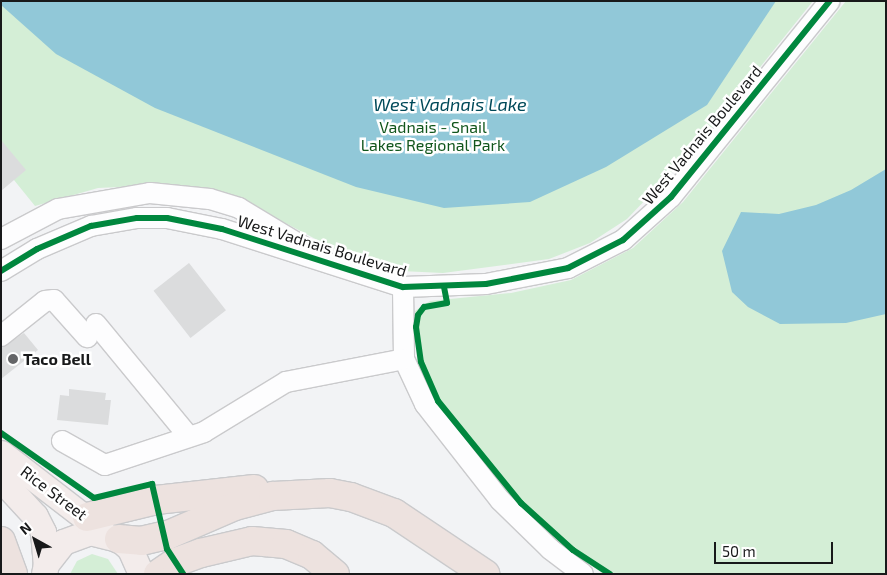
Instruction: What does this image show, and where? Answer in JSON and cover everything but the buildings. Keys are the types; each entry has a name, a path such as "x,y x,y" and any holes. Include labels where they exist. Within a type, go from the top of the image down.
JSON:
{"highway":[{"path":"104,530 156,500 276,487 314,486 336,489 351,497 394,513 485,574"},
{"path":"104,530 141,541 168,535 235,506 273,496 300,492 351,497"},
{"path":"1,541 13,574"},
{"path":"158,574 201,553 252,541 286,544 312,555 335,574"}],"main road":[{"name":"Rice Street","path":"1,453 130,548 141,574"},
{"name":"Rice Street","path":"1,480 35,516 42,532 45,569"},
{"path":"45,569 63,542 76,535 104,530"}],"street":[{"name":"West Vadnais Boulevard","path":"1,271 72,232 111,222 167,218 194,222 403,287 486,284 542,276 568,268 623,240 671,198 830,1"},
{"name":"West Vadnais Boulevard","path":"1,239 33,219 58,209 106,199 150,193 210,199 264,221 331,264"},
{"path":"403,287 404,359 424,404 500,500 550,549 583,574"},
{"path":"1,336 46,301 54,300 91,330 189,437"},
{"path":"62,440 105,466 213,427 286,382 404,359"}],"green space":[{"name":"West Vadnais Lake","path":"1,1 813,1 698,145 627,219 590,243 549,259 443,273 401,271 353,259 261,210 162,185 98,188 35,206 1,164"},
{"path":"846,1 886,1 886,574 603,574 558,540 529,513 436,401 418,365 415,311 430,301 511,293 571,280 633,248 683,202"},
{"path":"92,554 108,559 118,574 70,574 77,561"}],"water":[{"name":"West Vadnais Lake","path":"1,1 776,1 707,105 606,167 530,202 444,208 356,187 155,108 56,54 1,5"},
{"path":"886,169 886,314 846,323 780,324 748,307 732,292 722,251 741,212 779,214 816,205 851,190"}],"cycle path":[{"path":"1,271 37,249 91,226 137,218 167,218 222,229 403,287 486,284 568,268 623,240 671,197 830,1"},
{"path":"444,287 447,303 424,307 418,315 416,327 421,362 438,401 521,503 573,550 610,574"},
{"path":"1,433 94,498 152,484 167,549 183,574"}],"place":[{"name":"Taco Bell","path":"13,359"}],"park label":[{"name":"Vadnais - Snail Lakes Regional Park","path":"433,136"}]}
